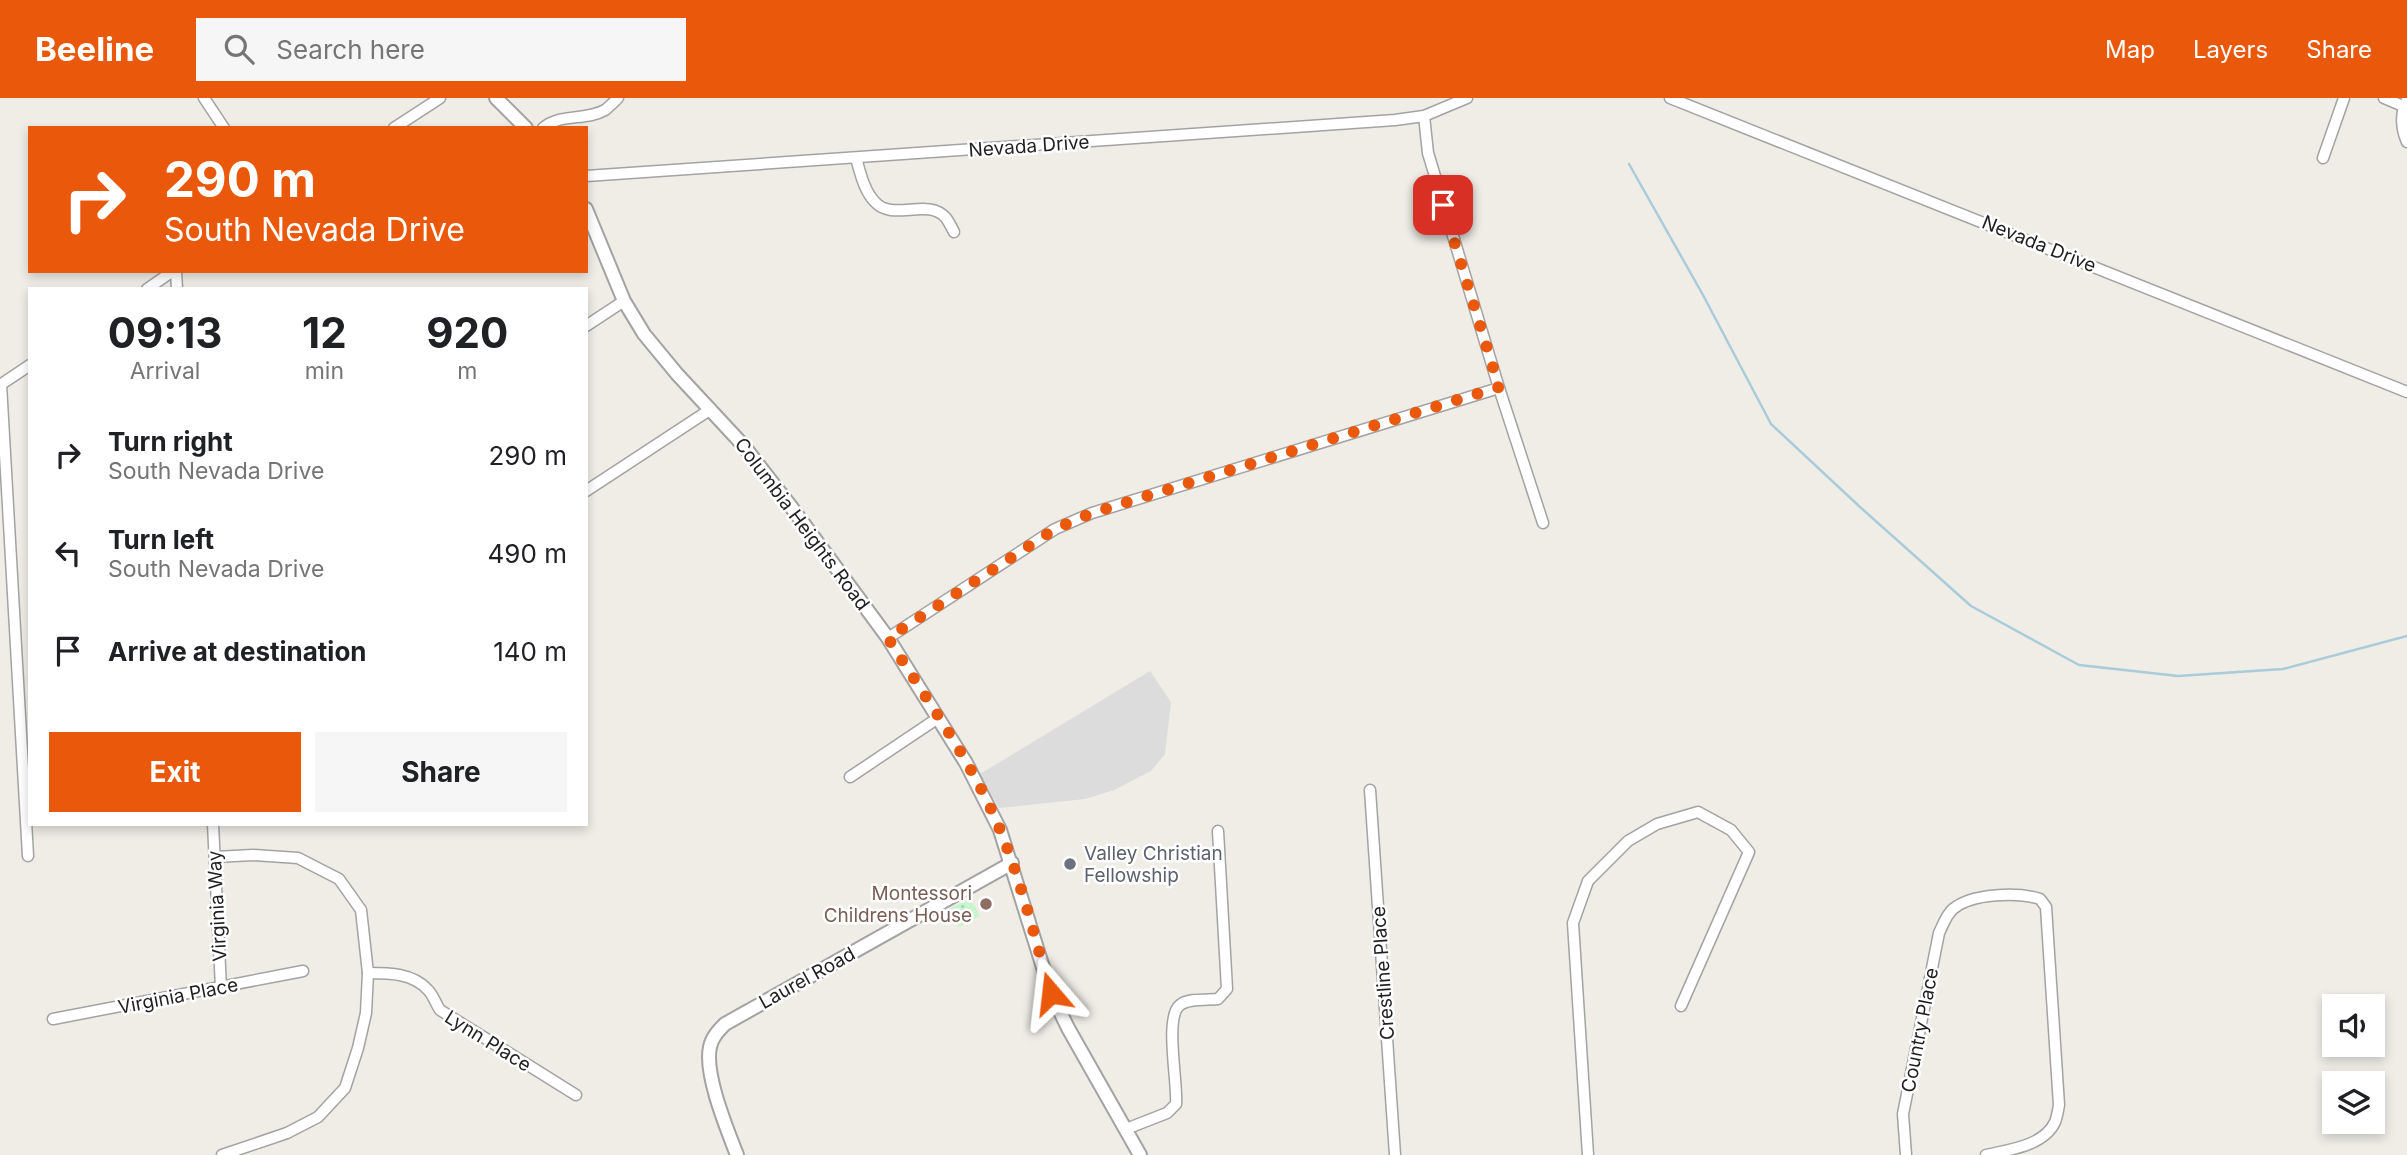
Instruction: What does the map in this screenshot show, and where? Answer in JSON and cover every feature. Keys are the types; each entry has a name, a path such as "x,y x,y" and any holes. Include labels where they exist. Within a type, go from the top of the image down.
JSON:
{"street":[{"path":"204,98 223,126"},
{"path":"397,126 440,98"},
{"path":"496,98 524,126"},
{"path":"547,126 559,120 605,110 618,98"},
{"name":"Nevada Drive","path":"588,176 1395,120 1424,116 1467,98"},
{"name":"Nevada Drive","path":"1670,98 2407,391"},
{"path":"2323,158 2344,98"},
{"path":"2384,98 2405,103 2402,130 2407,142"},
{"path":"1424,116 1428,153 1543,523"},
{"path":"856,158 874,202 885,211 931,210 945,216 954,232"},
{"name":"Columbia Heights Road","path":"588,214 624,301 644,334 777,489 888,638 966,763 990,807 1012,863 1051,993 1140,1155"},
{"path":"150,287 171,273"},
{"path":"588,325 624,301"},
{"path":"28,366 0,384 28,856"},
{"path":"888,638 1055,529 1092,513 1499,387"},
{"path":"588,490 711,409"},
{"path":"849,777 938,718"},
{"name":"Crestline Place","path":"1370,790 1395,1155"},
{"path":"1588,1155 1573,923 1588,881 1628,841 1657,824 1698,812 1731,830 1749,852 1681,1006"},
{"name":"Virginia Way","path":"213,826 221,988"},
{"path":"1125,1129 1167,1113 1176,1104 1172,1029 1176,1009 1186,1002 1218,999 1227,989 1218,831"},
{"path":"215,858 253,855 298,858 339,880 360,909 368,973 366,1013 345,1088 318,1117 287,1133 222,1155"},
{"name":"Laurel Road","path":"737,1155 717,1099 709,1064 710,1046 715,1034 725,1024 1012,863"},
{"name":"Country Place","path":"1906,1155 1903,1114 1939,933 1952,909 1967,901 1987,897 2030,896 2040,899 2046,907 2059,1105 2055,1123 2044,1135 2028,1145 1986,1155"},
{"name":"Virginia Place","path":"53,1018 303,971"},
{"name":"Lynn Place","path":"368,973 393,973 412,978 428,990 440,1010 448,1016 576,1095"}],"shaded area":[{"path":"1150,671 1171,702 1165,754 1151,771 1114,790 1085,799 999,808 980,774"}],"green space":[{"path":"970,898 980,916 959,927 949,909"}],"waterway":[{"path":"1629,164 1703,295 1771,424 1971,606 2079,665 2178,676 2283,669 2407,636"}],"place":[{"name":"Valley Christian Fellowship","path":"1070,864"},
{"name":"Montessori Childrens House","path":"986,904"}],"route":[{"path":"1051,993 1012,863 990,807 966,763 888,638 1055,529 1092,513 1499,387 1443,205"}]}
